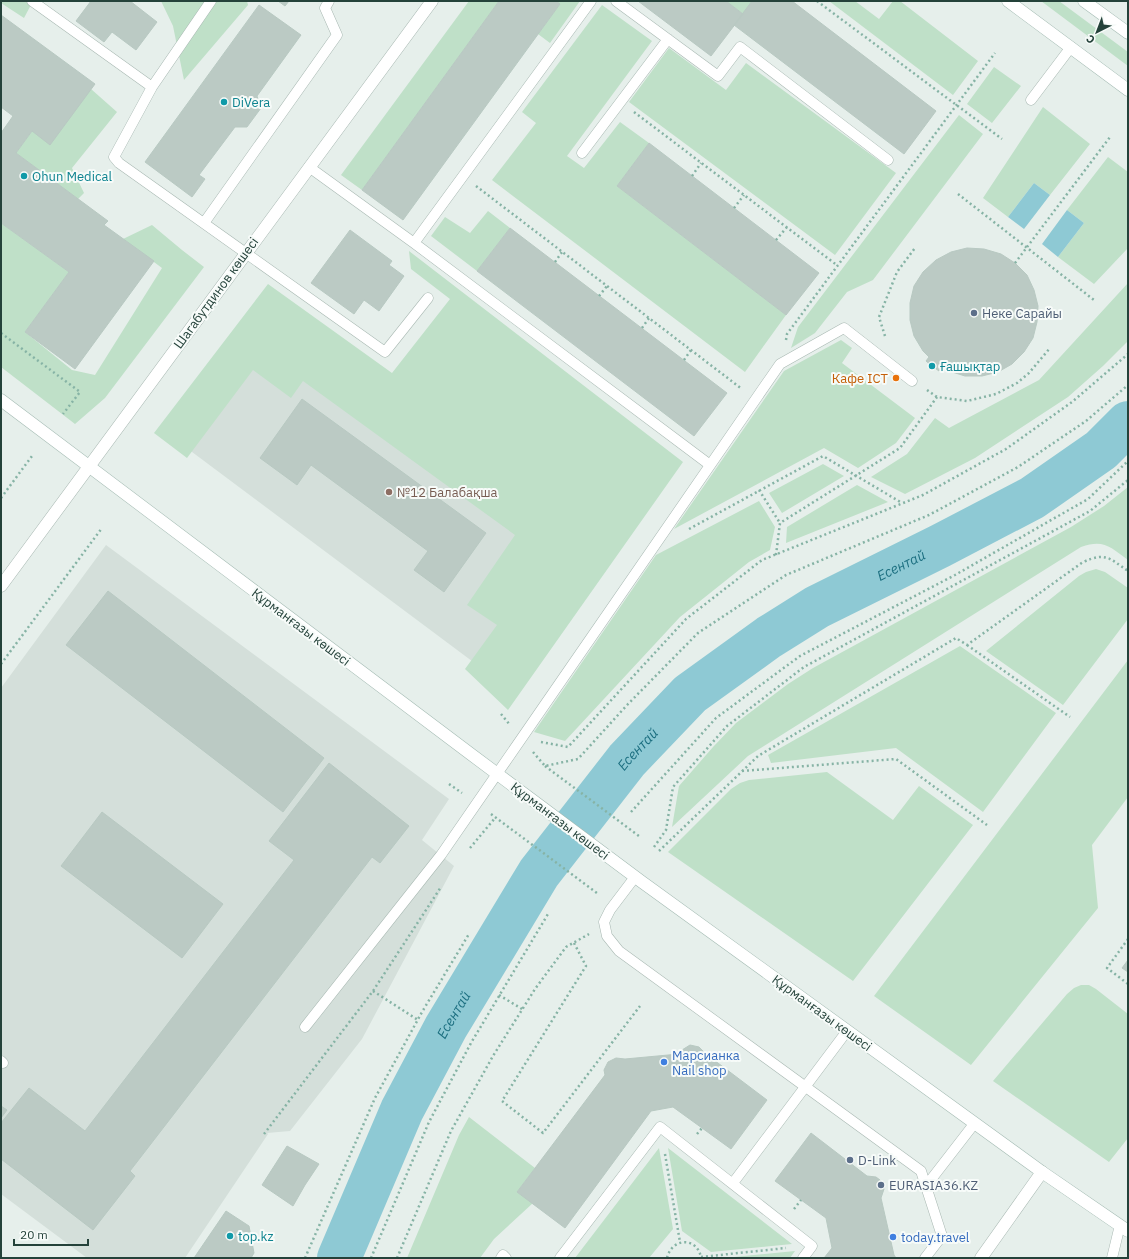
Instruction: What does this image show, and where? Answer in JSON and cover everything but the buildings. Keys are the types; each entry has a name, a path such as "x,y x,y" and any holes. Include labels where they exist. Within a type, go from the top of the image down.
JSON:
{"street":[{"name":"Шагабутдинов көшесі","path":"1,586 432,1"},
{"path":"1008,1 1128,90"},
{"path":"1084,1 1128,33"},
{"name":"Құрманғазы көшесі","path":"1,400 496,774 635,877 974,1124 1124,1228"},
{"path":"981,1258 1042,1172"}],"lane":[{"path":"32,1 152,87"},
{"path":"211,1 152,87 114,157 119,163 385,352 428,298"},
{"path":"204,223 337,35 325,8 329,1"},
{"path":"414,242 591,1"},
{"path":"616,1 718,76 740,47 888,160"},
{"path":"582,153 668,39"},
{"path":"1031,100 1071,47"},
{"path":"310,167 414,242 710,465"},
{"path":"304,1027 441,855 780,364 844,328 912,381"},
{"path":"635,877 610,910 604,922 607,936 619,951 921,1170 942,1236 925,1258"},
{"path":"733,1184 847,1031"},
{"path":"926,1186 974,1124"},
{"path":"560,1258 660,1127 812,1246 803,1258"},
{"path":"1112,1258 1124,1228"},
{"path":"501,1258 503,1255 506,1258"}],"path":[{"path":"818,1 1002,139"},
{"path":"780,364 787,334 995,53"},
{"path":"621,102 838,266"},
{"path":"1015,263 1110,137"},
{"path":"692,176 701,163"},
{"path":"463,176 756,399"},
{"path":"958,194 1094,300"},
{"path":"734,208 744,195"},
{"path":"776,240 787,227"},
{"path":"885,338 879,317 897,272 915,248"},
{"path":"555,262 562,252"},
{"path":"599,296 607,286"},
{"path":"642,328 649,318"},
{"path":"1,333 80,392 63,414"},
{"path":"912,381 937,396 967,401 996,394 1017,383 1050,348"},
{"path":"684,360 691,350"},
{"path":"521,738 568,747 686,619 762,560 923,495 1006,449 1072,402 1128,356"},
{"path":"545,766 578,759 628,704 698,633 786,575 929,515 1018,467 1086,421 1128,385"},
{"path":"780,523 900,448 937,396"},
{"path":"1,498 32,456"},
{"path":"685,531 823,456 903,503"},
{"path":"631,812 716,718 800,656 955,575 1088,499 1128,460"},
{"path":"654,847 666,830 673,787 727,726 804,667 1090,512 1128,480"},
{"path":"759,490 780,523 776,555"},
{"path":"1,664 102,528"},
{"path":"966,645 1083,562 1094,557 1103,556 1113,560 1128,572"},
{"path":"659,851 758,756 956,638 1070,717"},
{"path":"501,714 545,766 639,836"},
{"path":"742,771 896,759 987,826"},
{"path":"470,848 496,818"},
{"path":"517,833 597,892"},
{"path":"264,1134 374,991 442,886"},
{"path":"371,1258 429,1122 471,1043 548,914"},
{"path":"397,1258 452,1131 493,1056 535,989 566,947 590,933"},
{"path":"305,1258 375,1098 418,1020 469,934"},
{"path":"1128,939 1106,968 1128,984"},
{"path":"574,943 586,966 502,1102 543,1133 640,1006"},
{"path":"374,991 418,1020"},
{"path":"499,995 522,1009"},
{"path":"660,1127 680,1242"},
{"path":"667,1258 671,1248 680,1242 686,1242 696,1246 701,1257 812,1246"}],"shaded area":[{"name":"№12 Балабақша","path":"274,300 606,548 504,685 172,437"},
{"path":"106,545 449,799 422,840 454,866 362,1039 290,1131 267,1133 268,1134 185,1258 87,1258 1,1194 1,688"}],"green space":[{"path":"1,1 33,1 24,18 1,3"},
{"path":"161,1 247,1 248,5 184,80 173,26"},
{"path":"469,1 499,1 362,190 341,175"},
{"path":"556,1 580,1 550,43 538,34 560,4"},
{"path":"726,1 752,1 743,14"},
{"path":"829,1 855,1 879,19 893,1 900,1 978,61 953,95"},
{"path":"1041,1 1059,1 1128,52 1128,66"},
{"path":"602,5 652,41 567,156 584,168 620,122 649,143 617,186 786,315 745,372 492,180 536,123 522,112"},
{"path":"669,48 726,90 746,63 896,173 835,255 629,102"},
{"path":"994,67 1021,86 992,123 967,104"},
{"path":"91,89 117,112 72,168 84,193 78,199 16,153 32,131"},
{"path":"1043,107 1090,144 1050,195 1034,183 1008,217 983,198"},
{"path":"959,115 983,134 873,280 847,292 815,333 791,348 798,327"},
{"path":"1108,157 1128,172 1128,248 1094,284 1058,257 1084,223 1067,210"},
{"path":"488,211 510,228 477,271 431,236 445,217 470,233"},
{"path":"1,223 69,272 25,332 72,370 95,375 162,268 123,239 152,225 204,267 105,398 75,424 1,367"},
{"path":"409,251 683,462 508,710 465,669 497,625 467,605 515,535 303,381 291,398 253,370 187,458 154,433 268,284 392,373 450,299 411,269"},
{"path":"1128,283 1128,341 1103,366 1068,397 975,458 905,494 871,477 907,454 935,418 949,428 1039,380"},
{"path":"841,340 852,348 842,363 915,418 896,443 858,468 824,448 674,529 784,371"},
{"path":"823,464 844,476 782,513 769,493"},
{"path":"857,485 888,502 786,543 787,527"},
{"path":"1128,487 1128,560 1111,548 1101,544 1081,547 748,756 672,827 679,786 736,723 788,684 813,668 1071,527 1104,506"},
{"path":"759,501 775,527 770,550 749,562 680,617 565,741 534,732 656,555"},
{"path":"1096,569 1105,572 1128,588 1128,619 1063,705 986,651 1079,576"},
{"path":"960,646 1056,713 983,812 896,748 771,763 768,755"},
{"path":"1128,660 1128,797 1092,845 1098,908 971,1065 874,996"},
{"path":"827,772 893,820 919,786 973,825 853,981 668,852 731,789 740,783 749,780"},
{"path":"1081,985 1089,985 1096,989 1128,1014 1128,1138 1109,1162 993,1081 1067,994 1074,988"},
{"path":"469,1117 535,1168 517,1192 533,1203 494,1239 480,1258 407,1258 459,1135"},
{"path":"659,1148 673,1229 649,1258 575,1258"},
{"path":"668,1148 792,1244 711,1252 682,1231"},
{"path":"795,1251 790,1258 724,1258"}],"water":[{"path":"1034,183 1050,195 1024,229 1008,217"},
{"path":"1067,210 1084,223 1058,257 1042,244"}],"waterway":[{"name":"Есентай","path":"339,1258 402,1110 446,1027 539,873 627,760 690,694 769,637 817,607 940,546 1032,498 1101,450 1128,423"}],"place":[{"name":"DiVera","path":"224,102"},
{"name":"Ohun Medical","path":"24,176"},
{"name":"Неке Сарайы","path":"974,313"},
{"name":"Ғашықтар","path":"932,366"},
{"name":"Кафе ICT","path":"896,378"},
{"name":"№12 Балабақша","path":"389,492"},
{"name":"Марсианка Nail shop","path":"664,1062"},
{"name":"D-Link","path":"850,1160"},
{"name":"EURASIA36.KZ","path":"881,1185"},
{"name":"top.kz","path":"230,1236"},
{"name":"today.travel","path":"893,1237"}]}
